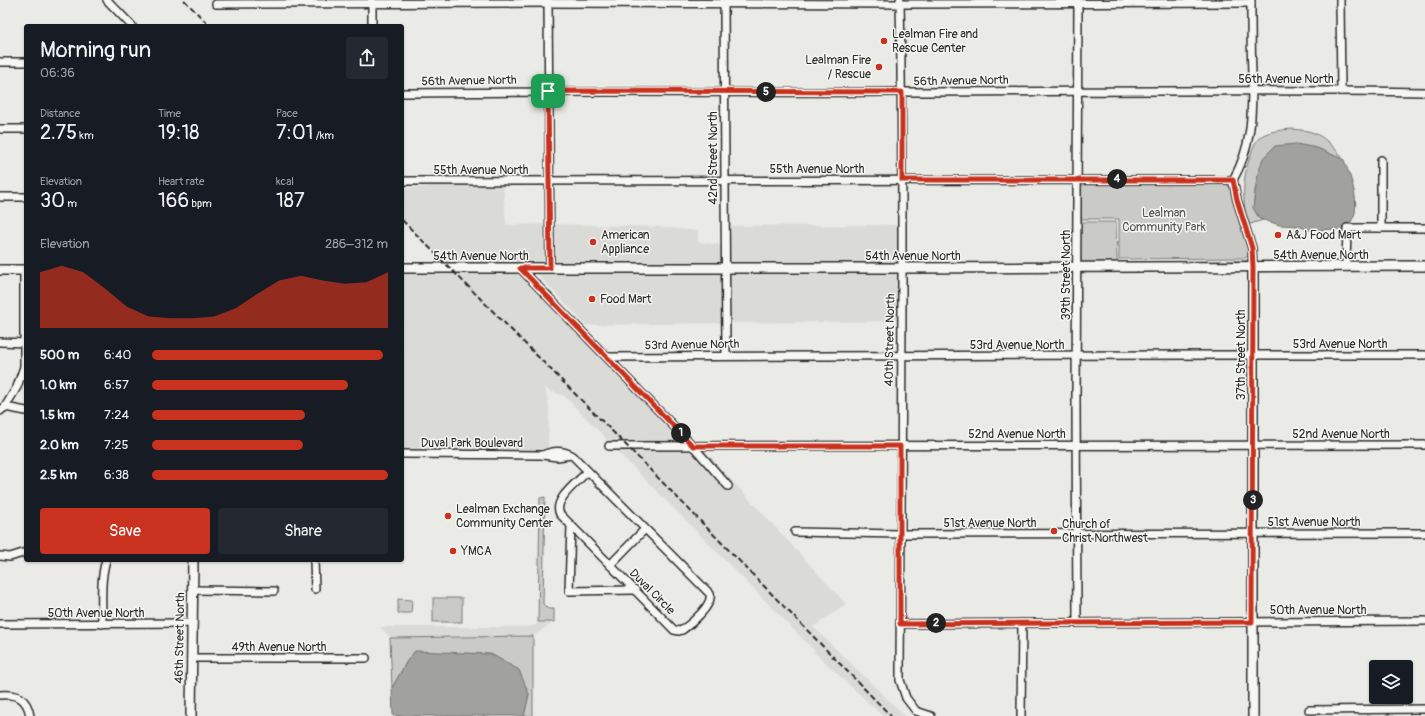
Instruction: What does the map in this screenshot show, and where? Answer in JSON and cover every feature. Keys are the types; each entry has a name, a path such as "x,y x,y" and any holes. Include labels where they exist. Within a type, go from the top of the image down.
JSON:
{"main road":[{"name":"54th Avenue North","path":"404,268 1425,266"},
{"name":"37th Street North","path":"1253,267 1253,716"},
{"path":"0,270 24,270"},
{"name":"46th Street North","path":"191,716 193,562"}],"street":[{"path":"107,0 130,24"},
{"path":"1340,0 1341,91"},
{"path":"216,4 548,1 1251,1 1253,115 1250,135 1238,171 1233,180"},
{"path":"548,1 548,180 550,268"},
{"name":"39th Street North","path":"1077,623 1076,356 1078,1"},
{"path":"372,2 372,24"},
{"name":"42nd Street North","path":"724,2 726,356"},
{"name":"40th Street North","path":"900,2 902,92 900,680 906,698 916,711 932,716"},
{"path":"0,62 24,62"},
{"name":"56th Avenue North","path":"404,92 1252,90 1425,92"},
{"path":"0,129 24,129"},
{"path":"1381,160 1381,228"},
{"name":"55th Avenue North","path":"404,181 1233,180"},
{"name":"37th Street North","path":"1233,180 1239,206 1252,248 1253,267"},
{"path":"0,197 24,197"},
{"path":"1346,267 1347,228 1425,228"},
{"path":"520,268 693,446 728,486"},
{"path":"0,342 24,343"},
{"name":"53rd Avenue North","path":"608,357 1425,355"},
{"path":"24,367 17,387 2,409 24,412"},
{"name":"52nd Avenue North","path":"609,446 1425,445"},
{"name":"Duval Park Boulevard","path":"404,454 543,454 562,451 572,455"},
{"name":"Duval Circle","path":"572,455 588,471 645,529 709,593 711,598 708,605 687,627 679,631 674,630 558,511 561,498 588,471"},
{"path":"571,525 569,591 635,590"},
{"path":"610,564 645,529"},
{"name":"51st Avenue North","path":"795,532 900,534 1425,533"},
{"path":"0,556 10,557 24,553"},
{"path":"102,624 102,594 105,562"},
{"path":"314,562 315,589"},
{"path":"193,590 274,591"},
{"name":"50th Avenue North","path":"900,624 1425,621"},
{"name":"50th Avenue North","path":"0,624 193,623"},
{"path":"1021,716 1022,623"},
{"name":"49th Avenue North","path":"192,658 366,658"},
{"path":"0,695 12,695 23,699 29,707 30,716"},
{"path":"1309,710 1425,709"}],"shaded area":[{"path":"1296,144 1317,148 1344,160 1353,186 1356,206 1350,225 1340,229 1309,230 1298,226 1280,225 1260,219 1253,208 1258,174 1263,158 1275,146"},
{"path":"455,184 503,184 506,225 546,224 547,264 448,264 404,220 404,189"},
{"path":"552,224 658,227 698,231 698,242 722,245 722,265 553,264"},
{"path":"899,225 899,265 728,265 732,226"},
{"path":"404,271 519,271 686,443 606,443 606,438 564,396 553,392 551,393 545,387 549,408 549,449 540,451 404,451"},
{"path":"536,271 722,272 723,323 586,325 538,275"},
{"path":"728,272 899,272 898,321 729,323"},
{"path":"692,449 728,491 732,486 700,449 703,449 846,604 813,627 905,716 883,716 814,652 814,650 616,450"},
{"path":"538,622 554,622 533,636 391,638 380,627 528,627 536,625"},
{"path":"415,651 491,654 519,670 529,694 524,716 393,716 392,688 407,661"}],"green space":[{"path":"1292,129 1309,131 1318,135 1330,144 1344,160 1317,148 1258,174 1254,206 1258,217 1263,220 1247,225 1244,181 1254,145 1259,138 1266,134 1274,131"},
{"name":"Lealman Community Park","path":"1080,182 1226,184 1231,189 1248,249 1248,256 1245,258 1119,259 1119,219 1080,219"},
{"path":"1080,222 1116,222 1117,259 1119,262 1245,261 1250,258 1250,263 1080,264"},
{"path":"545,497 543,604 548,609 554,609 554,622 538,622 540,498"},
{"path":"433,598 462,598 462,622 433,622"},
{"path":"398,599 412,600 411,613 398,613"},
{"path":"533,636 533,716 524,716 529,694 407,661 392,688 390,638"}],"railway":[{"path":"184,0 208,24"},
{"path":"404,222 627,446 891,716"}],"place":[{"name":"Lealman Fire and Rescue Center","path":"884,41"},
{"name":"Lealman Fire / Rescue","path":"879,67"},
{"name":"A&J Food Mart","path":"1278,235"},
{"name":"American Appliance","path":"593,242"},
{"name":"Food Mart","path":"592,299"},
{"name":"Lealman Exchange Community Center","path":"448,516"},
{"name":"Church of Christ Northwest","path":"1054,531"},
{"name":"YMCA","path":"453,551"}],"route":[{"path":"548,91 902,92 902,180 1233,180 1242,220 1252,248 1253,267 1252,622 900,624 900,446 693,446 520,268 550,268 548,91"}]}
